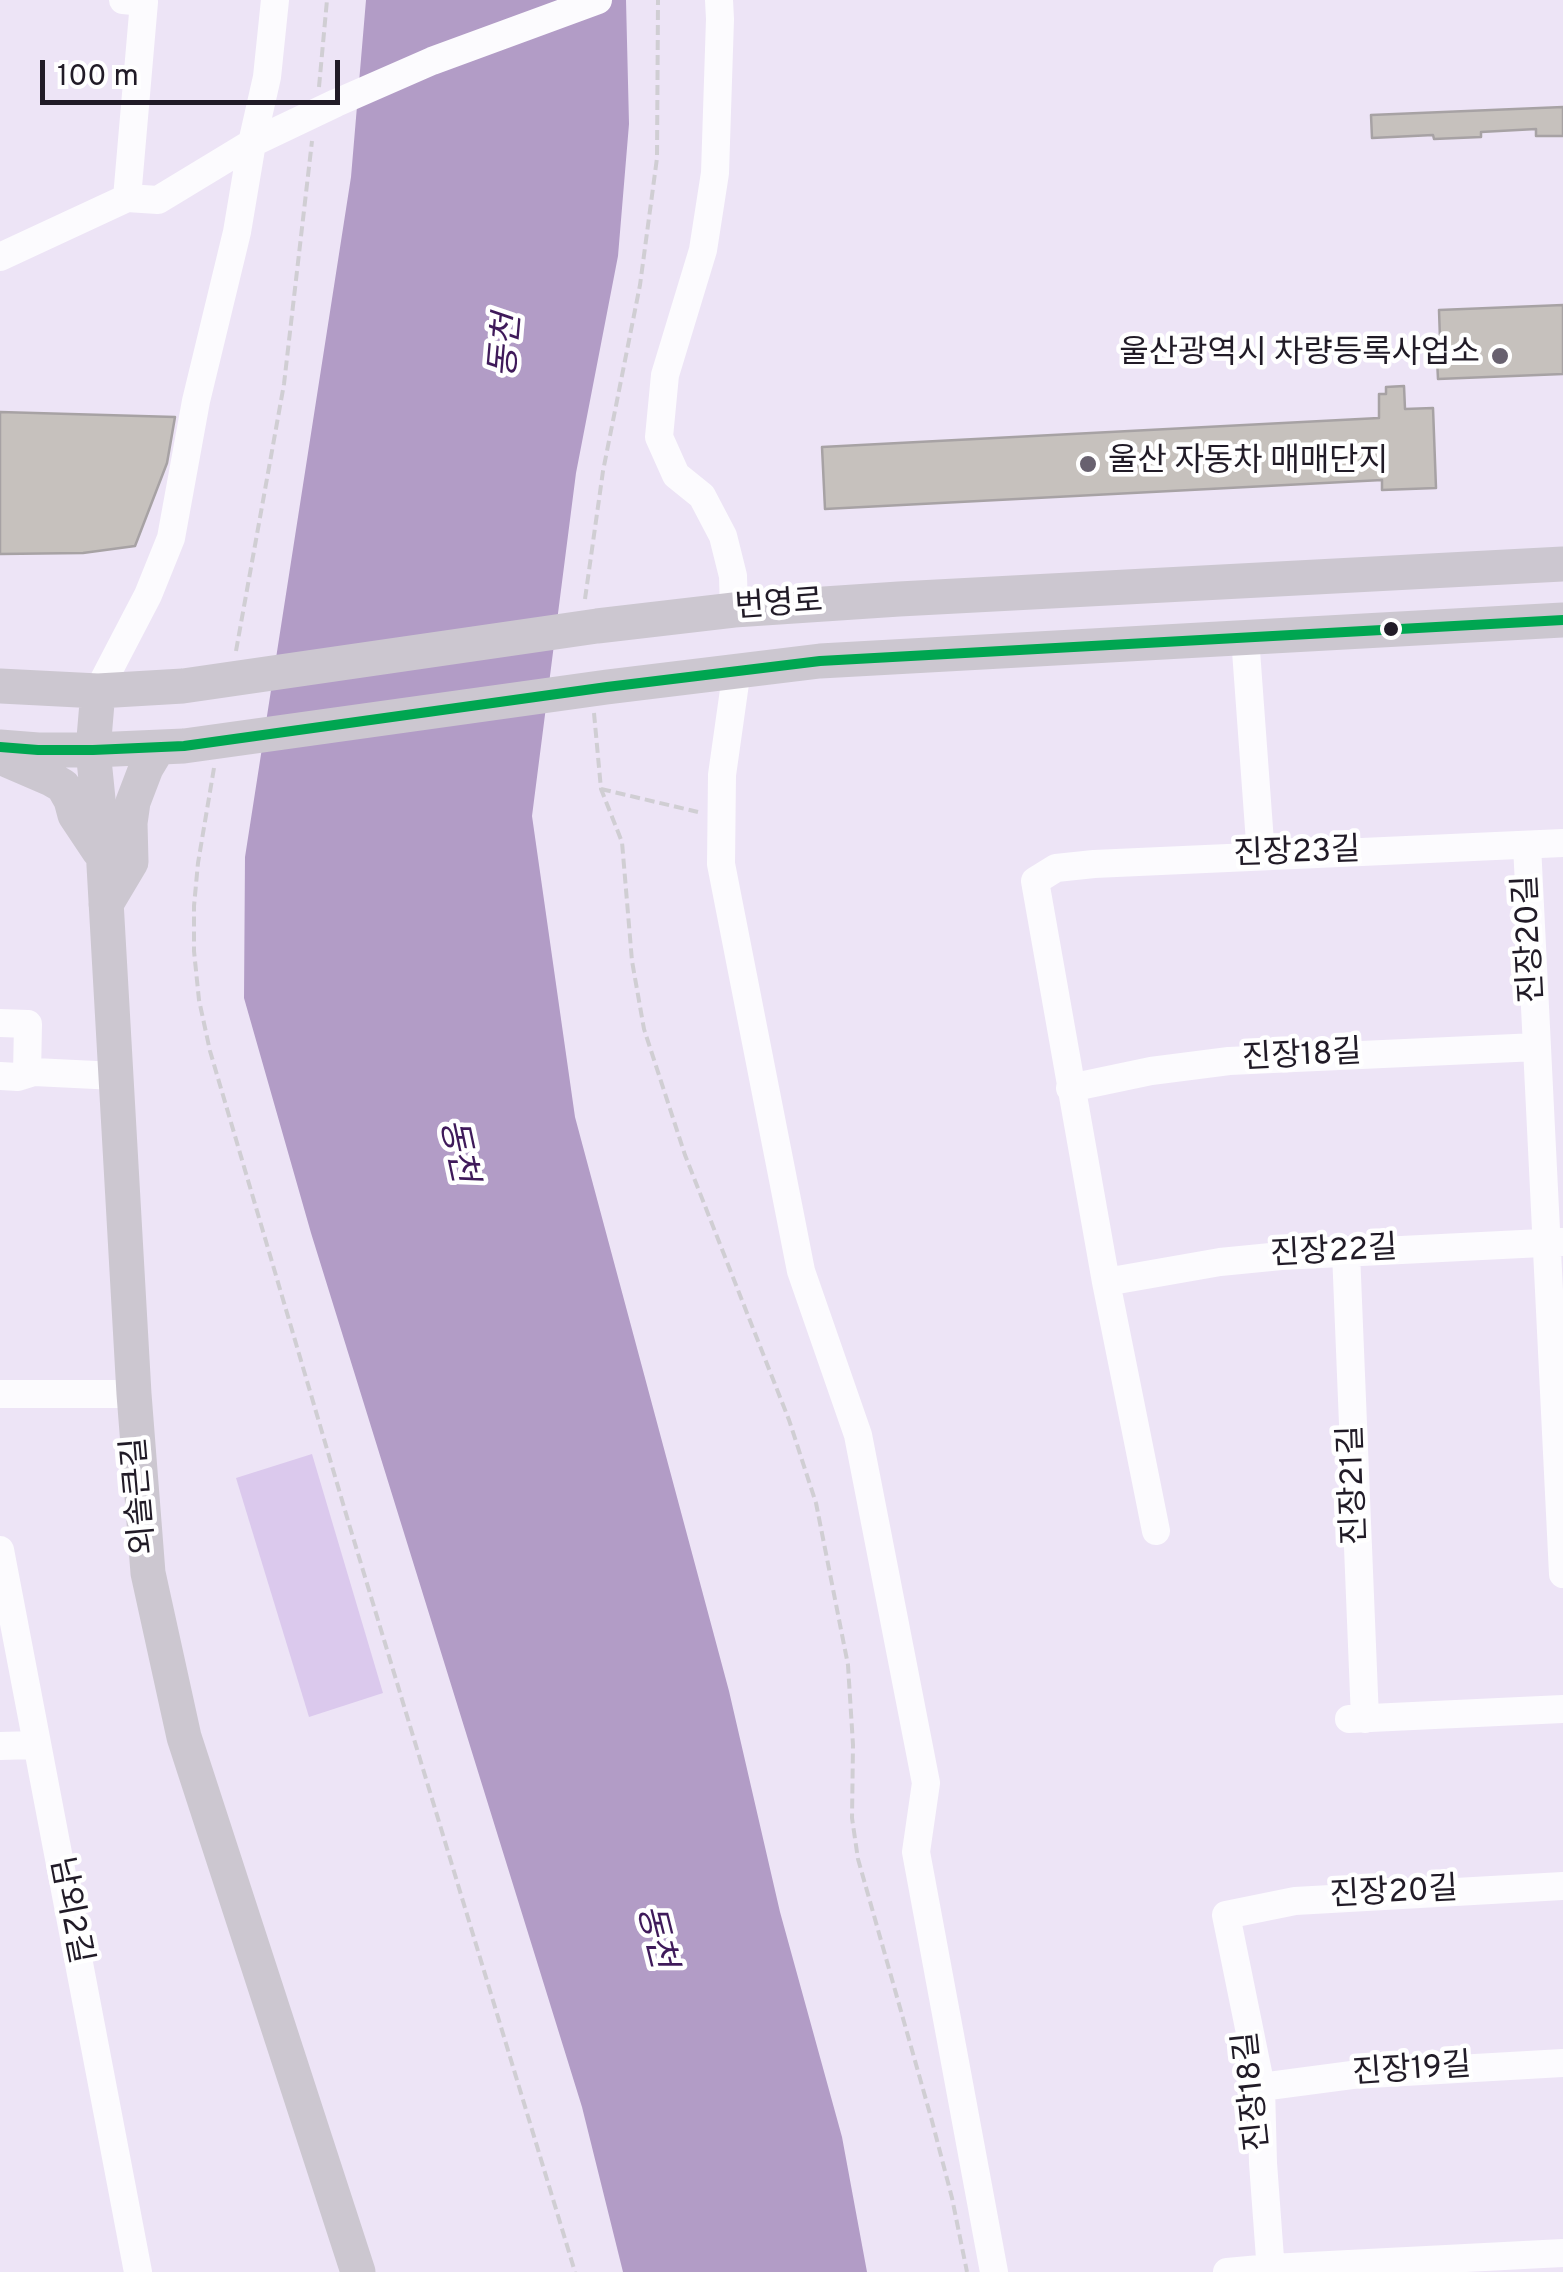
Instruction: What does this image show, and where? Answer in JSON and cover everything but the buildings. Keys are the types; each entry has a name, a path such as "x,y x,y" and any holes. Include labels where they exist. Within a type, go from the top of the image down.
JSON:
{"main road":[{"name":"번영로","path":"0,686 155,688 734,610 1563,564"},
{"name":"번영로","path":"0,746 38,750 154,748 820,661 1563,620"},
{"name":"외솔큰길","path":"98,690 93,750 104,858 148,1573 184,1737 358,2272"},
{"path":"106,904 131,862 134,802 154,748"},
{"path":"0,757 63,786 75,815 104,858"}],"street":[{"path":"123,0 144,2 126,198"},
{"path":"98,690 148,594 171,538 196,401 259,140 275,0"},
{"path":"0,257 126,198 158,200 259,140 432,61 598,0"},
{"path":"718,0 715,173 703,250 665,376 659,437 676,476 702,496 723,536 732,576 734,610"},
{"path":"1246,637 1262,856"},
{"path":"738,669 722,774 721,864 802,1271 858,1434 926,1784 916,1852 994,2272"},
{"name":"진장23길","path":"1070,1088 1035,881 1056,868 1563,843"},
{"name":"진장20길","path":"1527,844 1536,1047 1554,1243 1563,1574"},
{"path":"0,1024 28,1024 14,1075 34,1072 116,1076"},
{"name":"진장18길","path":"1070,1088 1150,1071 1229,1061 1536,1047"},
{"path":"1070,1088 1156,1531"},
{"name":"진장22길","path":"1106,1282 1220,1262 1554,1243"},
{"name":"진장21길","path":"1346,1252 1357,1719 1563,1709"},
{"path":"0,1394 134,1394"},
{"name":"남외2길","path":"0,1550 138,2272"},
{"path":"0,1746 36,1745"},
{"name":"진장20길","path":"1226,1915 1296,1901 1563,1886"},
{"name":"진장18길","path":"1226,1915 1261,2086 1271,2270"},
{"name":"진장19길","path":"1261,2086 1352,2074 1563,2063"},
{"path":"1226,2272 1563,2254"}],"path":[{"path":"317,101 327,0"},
{"path":"585,598 603,472 640,284 656,158 658,0"},
{"path":"233,664 284,384 312,140"},
{"path":"594,705 601,789 622,842 632,961 644,1029 684,1155 789,1420 816,1502 848,1665 852,1818 858,1859 932,2121 967,2272"},
{"path":"216,759 194,906 199,1000 210,1051 575,2272"},
{"path":"601,789 709,814"}],"shaded area":[{"path":"312,1454 383,1693 309,1717 236,1478"}],"water":[{"name":"동천","path":"366,0 626,0 629,124 618,256 576,473 532,816 575,1117 729,1691 780,1912 842,2137 867,2272 623,2272 582,2107 311,1233 244,998 245,857 351,177"}],"transit line":[{"path":"0,747 93,750 184,746 820,661 1563,620"}],"place":[{"name":"울산광역시 차량등록사업소","path":"1500,356"},
{"name":"울산 자동차 매매단지","path":"1088,464"}]}
